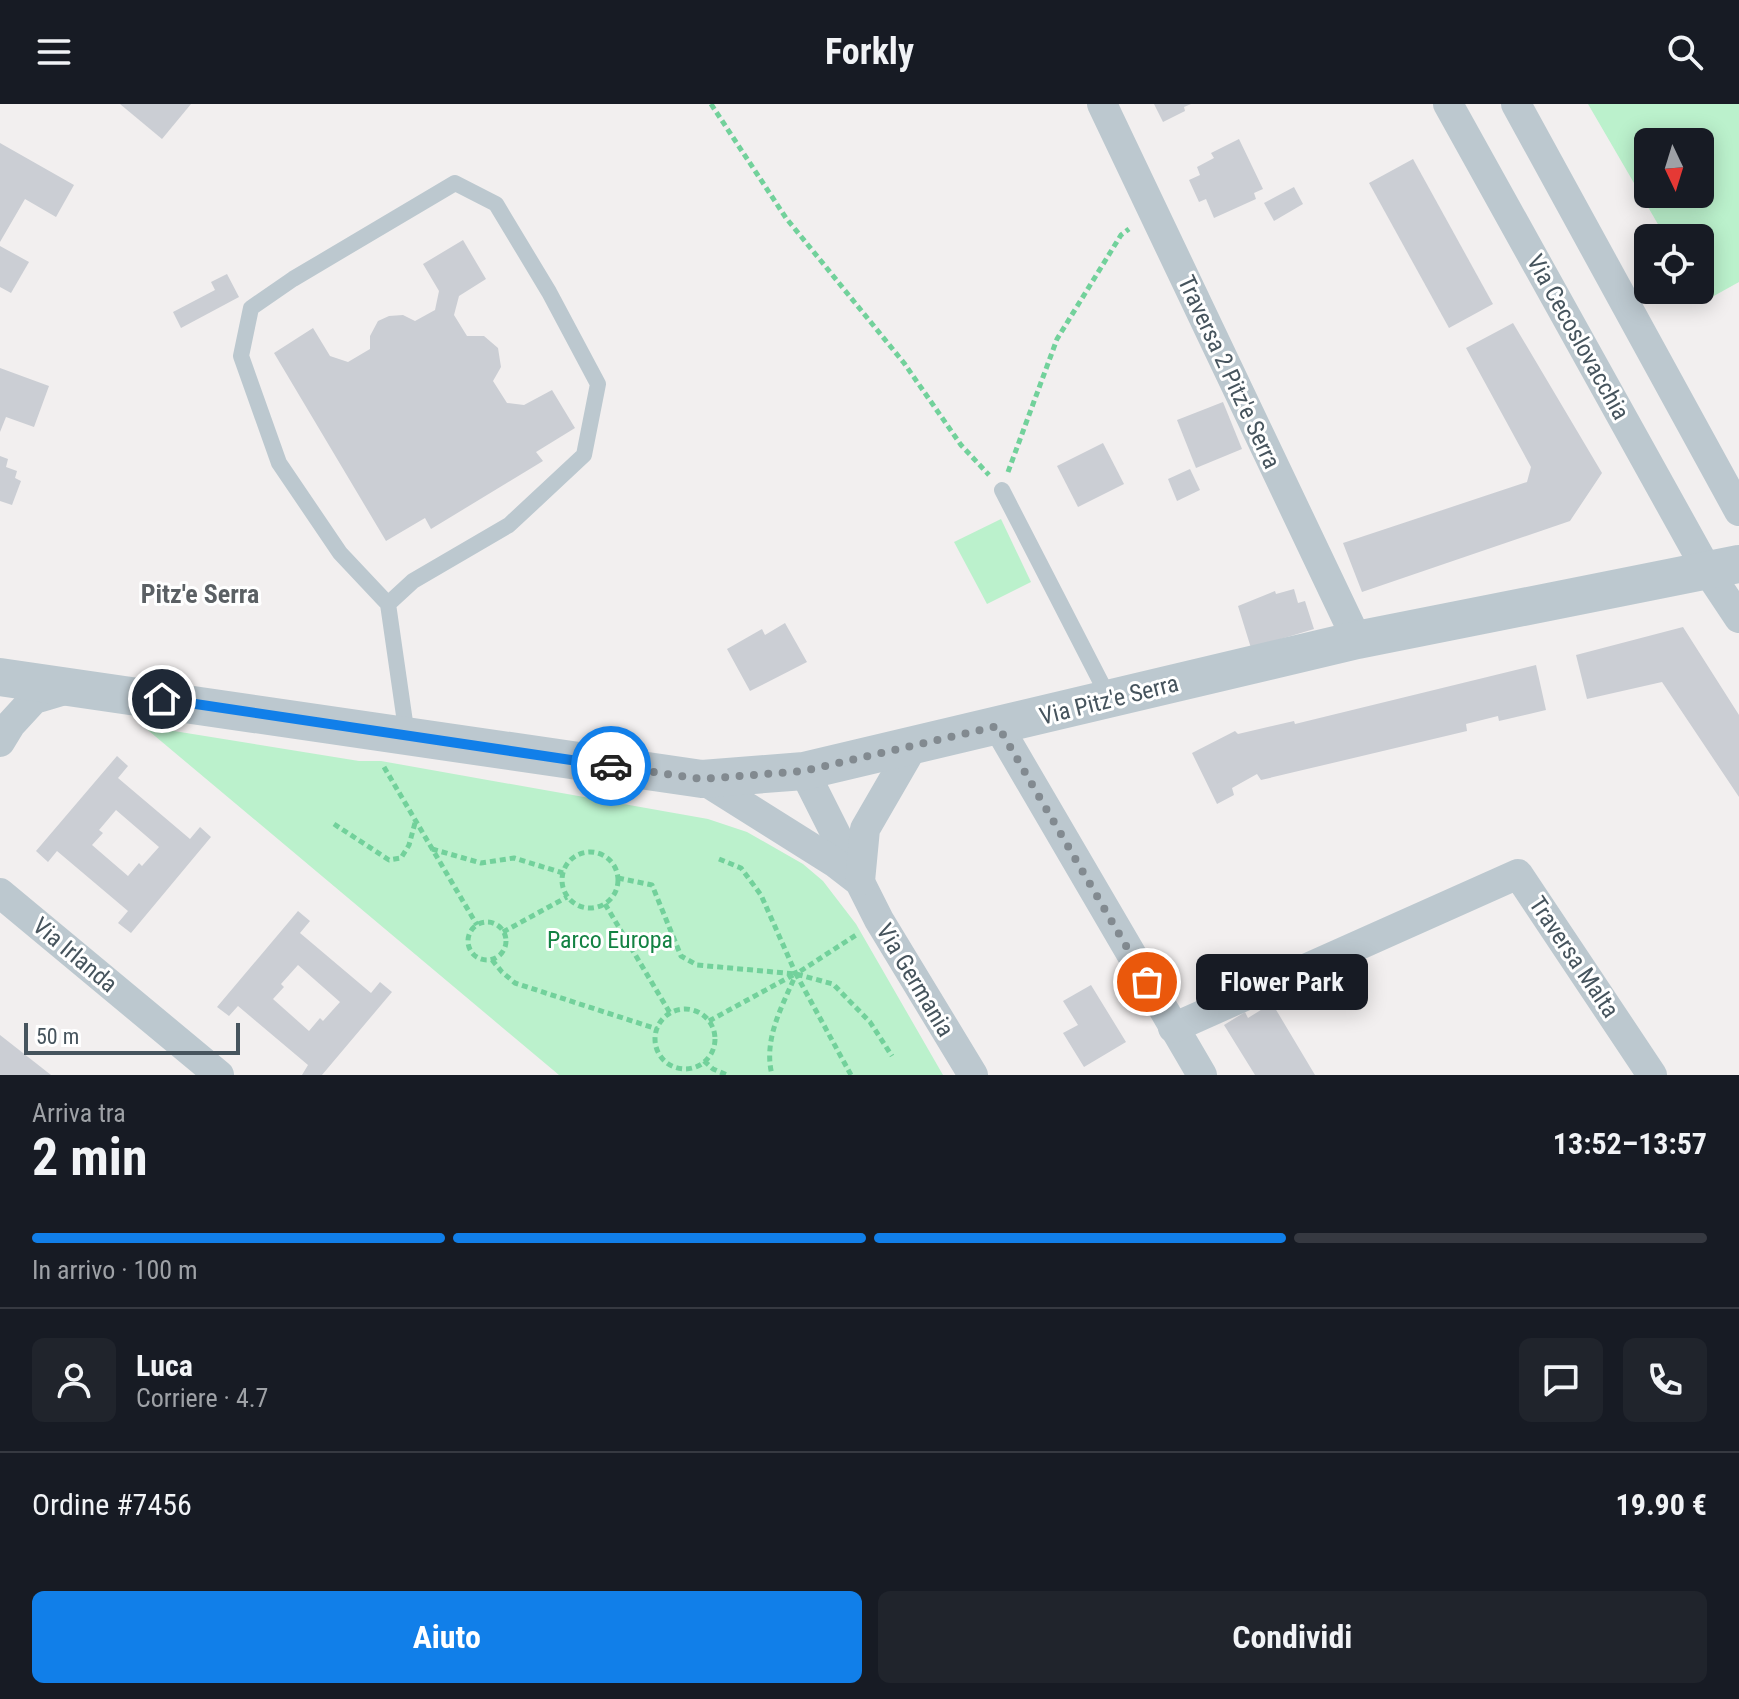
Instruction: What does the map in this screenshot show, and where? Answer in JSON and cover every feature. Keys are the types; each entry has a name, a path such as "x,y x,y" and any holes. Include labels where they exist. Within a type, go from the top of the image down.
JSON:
{"street":[{"name":"Traversa 2 Pitz'e Serra","path":"1102,104 1357,640"},
{"name":"Via Cecoslovacchia","path":"1448,104 1723,567 1739,618"},
{"path":"1516,104 1739,511"},
{"name":"Via Pitz'e Serra","path":"0,677 702,779 804,771 1357,640 1723,567"},
{"path":"0,742 11,724 34,699 74,687"},
{"path":"998,726 1202,1075"},
{"path":"860,883 865,829 913,746"},
{"name":"Via Germania","path":"804,771 879,920 973,1075"},
{"name":"Via Germania","path":"702,779 834,862 860,883"},
{"name":"Traversa Malta","path":"1173,1028 1518,874 1652,1075"},
{"name":"Via Irlanda","path":"2,892 219,1075"}],"lane":[{"path":"388,604 413,581 509,525 584,455 598,384 549,292 496,204 455,183 293,279 251,308 241,356 279,463 340,553 388,604 402,735"},
{"path":"1002,490 1110,700"}],"path":[{"path":"711,104 786,218 904,363 961,445 1002,490 1057,339 1121,235 1153,213"},
{"path":"402,735 396,755 380,752 381,761 477,925"},
{"path":"334,824 389,860 401,858 416,822"},
{"path":"430,849 481,863 514,858 563,873"},
{"path":"591,852 608,859 614,865 618,878 616,891 605,904 587,908 578,906 567,897 562,883 563,873 574,858 591,852"},
{"path":"719,859 741,868 761,895 796,974 851,1075"},
{"path":"618,878 652,885 681,956 697,965 796,974 833,984 870,1022 892,1056"},
{"path":"503,932 567,897"},
{"path":"605,904 670,1013"},
{"path":"709,1021 796,974 879,920"},
{"path":"492,960 504,950 506,944 503,932 489,922 477,925 469,935 469,948 477,958 492,960 515,983 657,1029"},
{"path":"772,1075 767,1058 772,1030 796,974"},
{"path":"694,1010 709,1021 715,1039 713,1049 704,1061 683,1068 665,1061 655,1043 657,1029 670,1013 694,1010"},
{"path":"704,1061 727,1075"}],"green space":[{"path":"1588,104 1739,104 1739,282 1714,296 1714,224 1658,224 1649,208 1714,208 1714,128 1634,128 1634,183"},
{"path":"1001,519 1031,582 987,604 954,542"},
{"name":"Parco Europa","path":"143,726 359,761 381,761 708,819 747,832 803,864 823,881 856,924 943,1075 559,1075"}],"building":[{"path":"120,104 191,104 162,139"},
{"path":"1154,104 1191,104 1184,107 1185,111 1163,122"},
{"path":"1239,139 1263,189 1254,193 1256,199 1214,218 1206,199 1199,202 1189,180 1200,175 1197,167 1214,158 1211,153"},
{"path":"0,143 74,185 56,217 25,199 0,242"},
{"path":"1413,159 1493,304 1449,328 1369,183"},
{"path":"1294,187 1303,204 1274,221 1264,203"},
{"path":"463,240 486,279 459,296 454,315 467,336 484,336 498,348 501,367 493,381 507,403 524,405 552,390 575,428 536,452 543,461 431,529 425,518 386,541 274,353 313,328 330,356 348,362 370,349 370,336 378,321 403,315 415,321 435,310 439,291 423,264"},
{"path":"0,246 29,262 11,293 0,287"},
{"path":"227,274 239,297 181,328 173,312 215,290 211,282"},
{"path":"1513,323 1602,473 1570,521 1362,592 1343,543 1527,482 1531,467 1466,348"},
{"path":"0,368 49,386 34,427 6,417 0,432"},
{"path":"1223,402 1242,449 1196,468 1177,420"},
{"path":"1103,443 1124,484 1078,507 1057,466"},
{"path":"0,456 8,459 6,467 17,471 15,478 21,481 12,505 0,501"},
{"path":"1190,469 1200,490 1177,501 1168,479"},
{"path":"1294,589 1298,603 1305,601 1314,629 1251,648 1238,606 1275,591 1276,594"},
{"path":"785,623 807,662 750,691 727,649 762,629 765,635"},
{"path":"1683,627 1739,715 1739,797 1662,682 1587,699 1576,655"},
{"path":"1536,665 1546,710 1499,721 1498,716 1466,724 1467,731 1261,780 1257,774 1232,788 1234,795 1217,804 1192,753 1235,731 1238,734 1294,721 1295,724"},
{"path":"117,756 128,766 118,778 190,839 200,827 211,837 131,933 118,923 128,911 57,851 48,862 36,851","holes":["116,810 159,847 128,876 92,845 103,833 99,830"]},
{"path":"298,911 310,921 300,933 371,993 380,982 392,992 322,1075 302,1075 308,1065 238,1006 229,1016 217,1007","holes":["298,965 340,1002 309,1031 273,999 284,987 281,984"]},
{"path":"1091,985 1126,1042 1084,1067 1063,1033 1078,1025 1063,1001"},
{"path":"1272,1003 1315,1075 1255,1075 1224,1025 1245,1012 1248,1018"},
{"path":"0,1035 51,1075 0,1075"}],"way so far":[{"path":"611,766 702,779 804,771 998,726 1147,982"}],"place":[{"name":"Flower Park","path":"1147,982"}],"district":[{"name":"Pitz'e Serra","path":"200,594"}],"route":[{"path":"162,699 611,766"}]}
